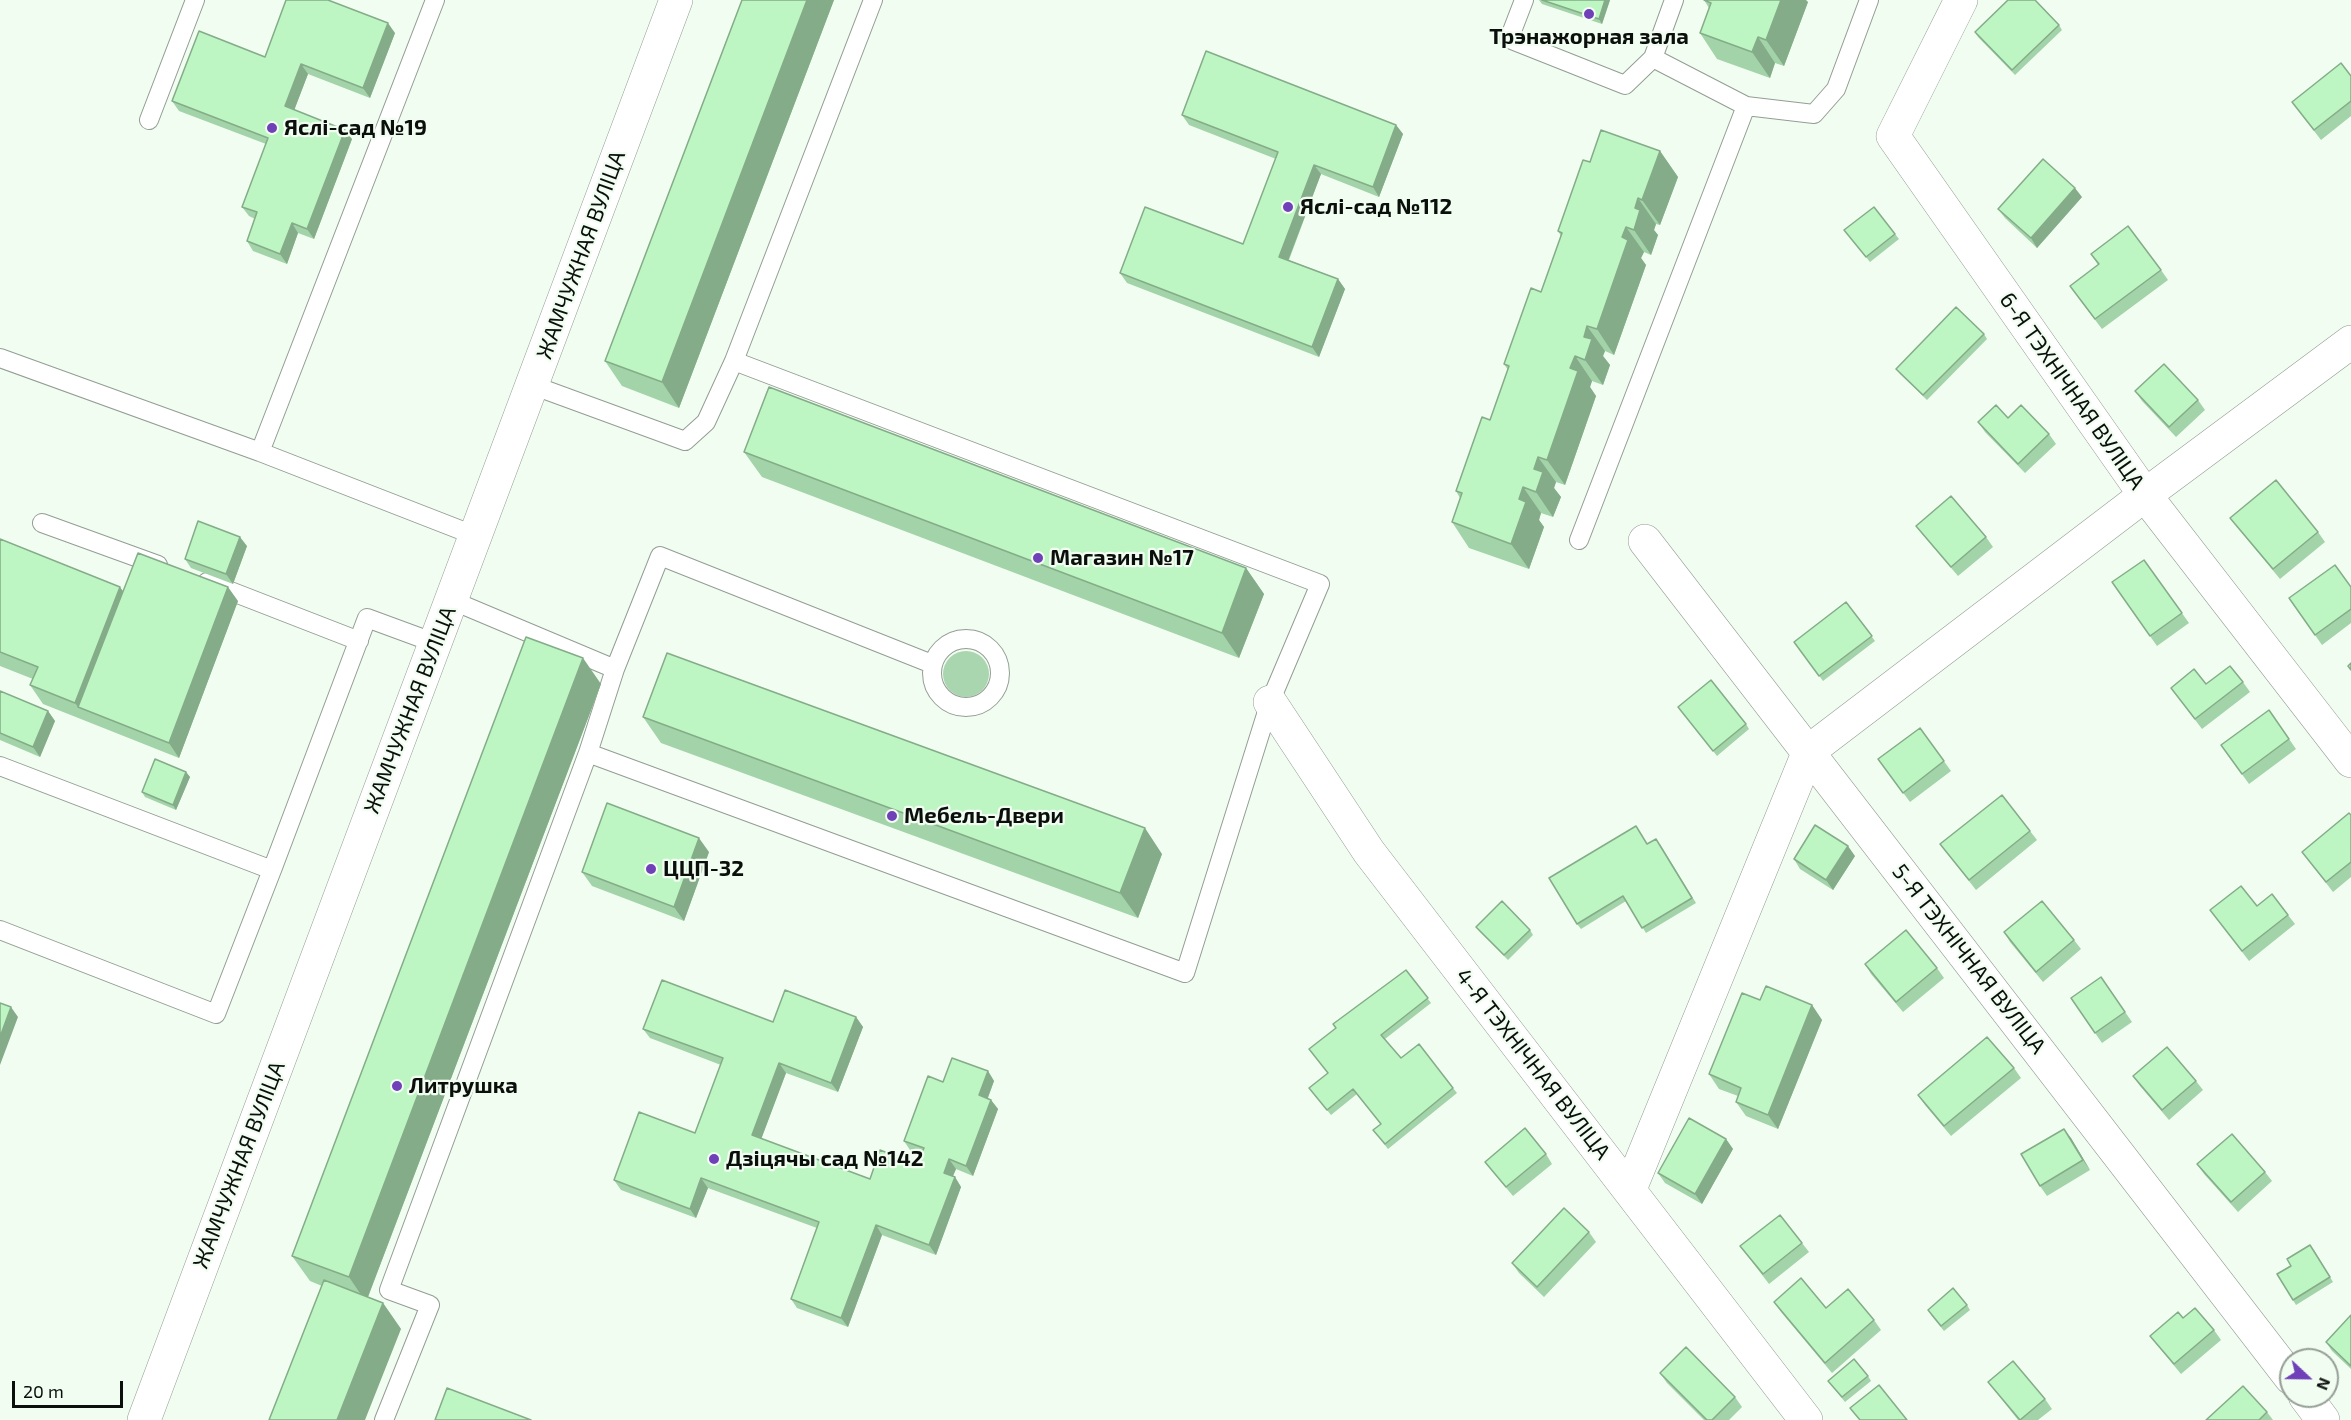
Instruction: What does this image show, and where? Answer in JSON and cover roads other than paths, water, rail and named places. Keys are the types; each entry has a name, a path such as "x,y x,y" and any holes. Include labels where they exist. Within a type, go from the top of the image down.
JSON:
{"street":[{"name":"ЖАМЧУЖНАЯ ВУЛІЦА","path":"144,1420 676,0"},
{"name":"6-Я ТЭХНІЧНАЯ ВУЛІЦА","path":"1961,0 1893,136 2145,495 2351,761"},
{"path":"1630,1189 1809,751 2145,495 2351,342"},
{"name":"5-Я ТЭХНІЧНАЯ ВУЛІЦА","path":"1645,541 2279,1362"},
{"name":"4-Я ТЭХНІЧНАЯ ВУЛІЦА","path":"1270,702 1369,852 1806,1420"},
{"path":"2314,1408 2323,1420"}],"lane":[{"path":"149,120 195,0"},
{"path":"260,452 435,0"},
{"path":"532,385 685,441 706,422 734,361 873,0"},
{"path":"1524,0 1509,39 1624,85 1653,58 1674,0"},
{"path":"1653,58 1746,106 1814,114 1836,89 1869,0"},
{"path":"1579,540 1746,106"},
{"path":"0,358 260,452 476,536"},
{"path":"588,753 1185,974 1270,702 1320,584 734,361"},
{"path":"42,523 171,569"},
{"path":"384,1420 430,1305 389,1290 588,753 615,669 660,556 932,664"},
{"path":"192,577 359,641"},
{"path":"451,600 615,669"},
{"path":"0,930 216,1014 368,618 435,643"},
{"path":"0,766 272,870"}],"place":[{"name":"Трэнажорная зала","path":"1589,14"},
{"name":"Яслі-сад №19","path":"272,128"},
{"name":"Яслі-сад №112","path":"1288,207"},
{"name":"Магазин №17","path":"1038,558"},
{"name":"Мебель-Двери","path":"892,816"},
{"name":"ЦЦП-32","path":"651,869"},
{"name":"Литрушка","path":"397,1086"},
{"name":"Дзіцячы сад №142","path":"714,1159"}]}
